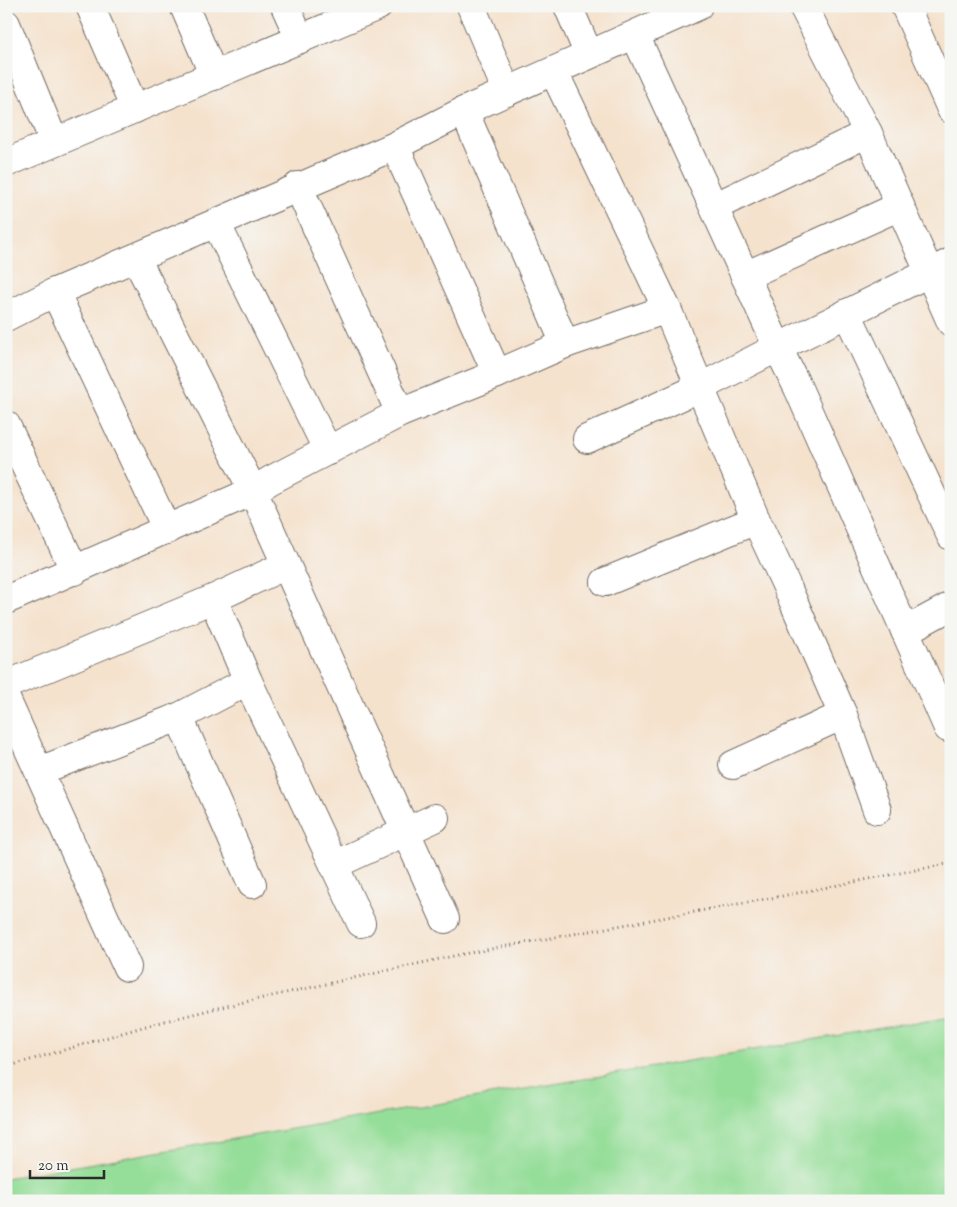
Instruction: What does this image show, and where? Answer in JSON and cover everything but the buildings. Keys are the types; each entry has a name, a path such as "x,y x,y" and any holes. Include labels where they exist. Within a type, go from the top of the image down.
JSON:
{"street":[{"path":"90,6 135,109"},
{"path":"184,6 214,76"},
{"path":"285,6 300,39"},
{"path":"6,163 378,6"},
{"path":"471,6 507,92"},
{"path":"568,6 590,55"},
{"path":"803,6 868,133 900,206 940,268 951,322"},
{"path":"905,6 951,109"},
{"path":"6,317 55,292 298,186 395,146 464,111 554,72 691,8"},
{"path":"6,24 54,142"},
{"path":"635,35 798,388 948,728"},
{"path":"554,72 667,309 756,520 788,588 843,715 877,810"},
{"path":"464,111 565,344"},
{"path":"714,207 868,133"},
{"path":"395,146 497,374"},
{"path":"298,186 400,413"},
{"path":"745,276 900,206"},
{"path":"216,223 328,451"},
{"path":"136,258 253,491 445,919"},
{"path":"587,439 699,388 940,268"},
{"path":"55,292 167,530"},
{"path":"6,600 253,491 400,413 565,344 667,309"},
{"path":"847,313 951,536"},
{"path":"6,425 75,571"},
{"path":"605,582 756,520"},
{"path":"6,685 213,599 286,564"},
{"path":"213,599 248,681 362,923"},
{"path":"905,631 951,606"},
{"path":"39,771 179,718 248,681"},
{"path":"6,699 15,741 39,771 127,967"},
{"path":"732,765 843,715"},
{"path":"179,718 252,884"},
{"path":"334,865 435,818"}],"path":[{"path":"6,1067 146,1026 458,955 773,898 951,863"}],"green space":[{"path":"951,1016 951,1201 6,1201 6,1178"}]}
